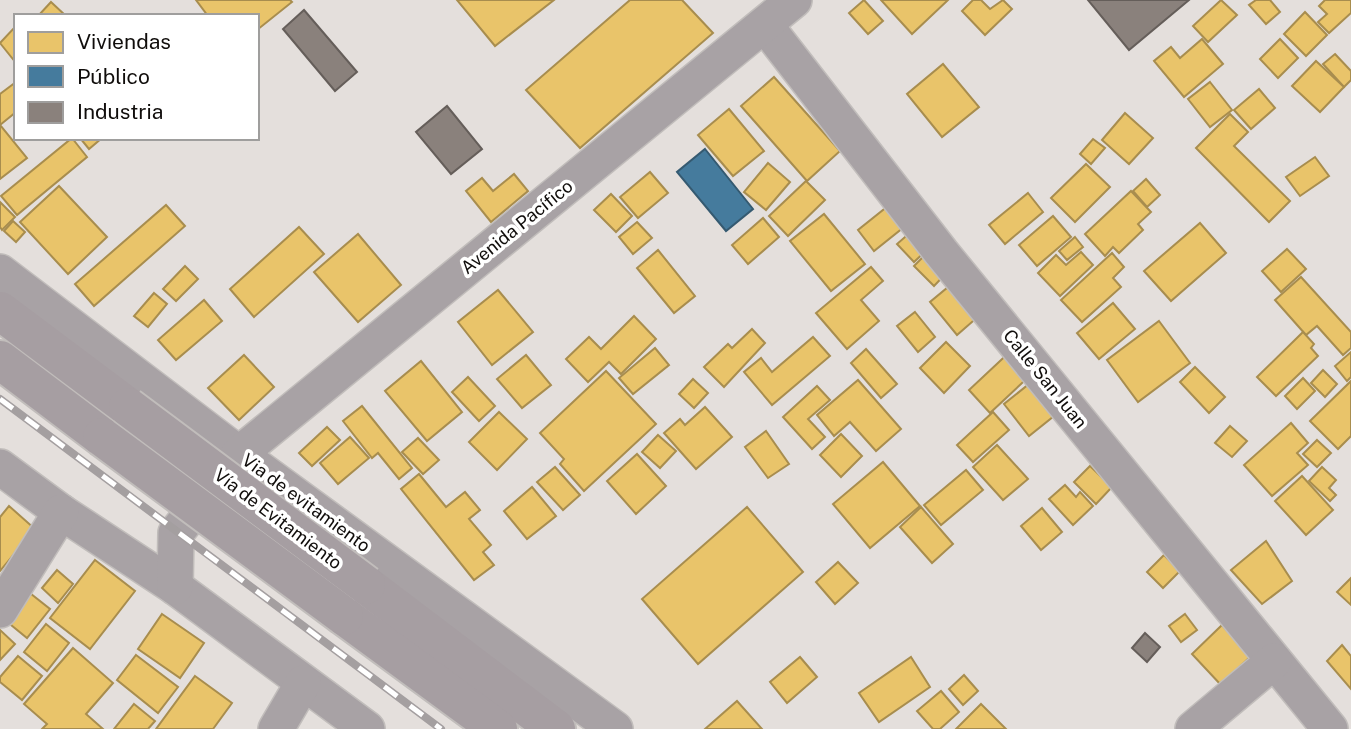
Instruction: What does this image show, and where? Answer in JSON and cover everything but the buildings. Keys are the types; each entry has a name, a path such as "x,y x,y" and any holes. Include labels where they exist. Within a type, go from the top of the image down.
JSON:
{"highway":[{"name":"Vía de Evitamiento","path":"0,311 128,407 355,601 498,729"},
{"name":"Vía de Evitamiento","path":"0,360 102,437 556,729"}],"street":[{"name":"Avenida Pacífico","path":"175,587 176,533 239,454 794,0"},
{"name":"Calle San Juan","path":"765,25 941,252 1330,729"},
{"name":"Via de evitamiento","path":"0,272 239,454 615,729"},
{"path":"0,467 61,512 175,587 367,729"},
{"path":"0,610 61,512"},
{"path":"1193,729 1274,660"},
{"path":"276,729 303,683"}],"railway":[{"path":"0,399 441,729"}]}
